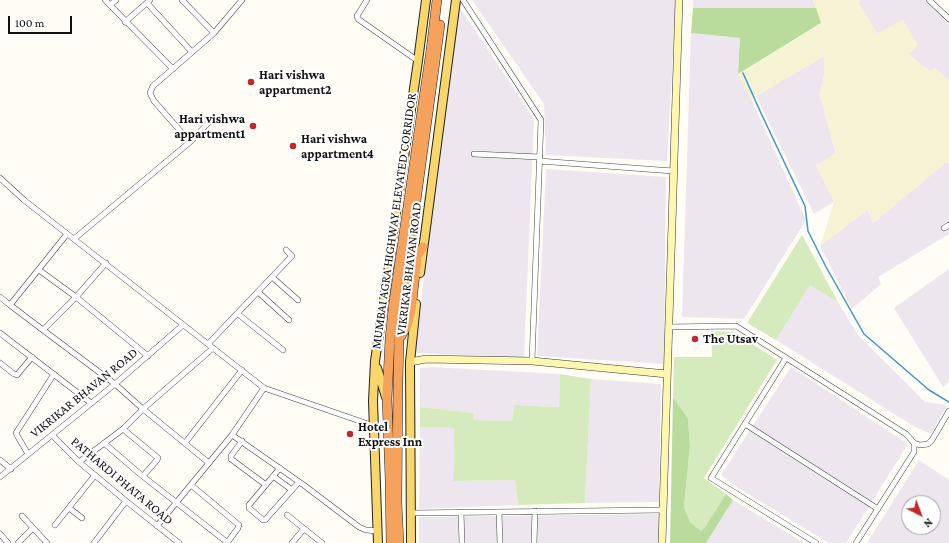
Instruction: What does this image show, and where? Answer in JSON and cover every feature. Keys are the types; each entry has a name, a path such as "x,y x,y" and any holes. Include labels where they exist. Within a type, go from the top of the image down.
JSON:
{"highway":[{"name":"MUMBAI AGRA HIGHWAY ELEVATED CORRIDOR","path":"399,543 390,473 387,400 390,338 437,0"},
{"name":"MUMBAI AGRA HIGHWAY ELEVATED CORRIDOR","path":"391,543 394,504 399,341 402,303 443,0"},
{"path":"399,341 407,325 418,256 423,247"}],"main road":[{"name":"VIKRIKAR BHAVAN ROAD","path":"378,543 373,401 375,362 426,0"},
{"name":"VIKRIKAR BHAVAN ROAD","path":"412,543 410,362 423,247 456,0"},
{"path":"375,362 387,400"}],"street":[{"path":"105,0 173,69"},
{"path":"110,6 116,0"},
{"path":"182,0 214,33"},
{"path":"190,142 154,101 150,93 153,86 214,33 242,0"},
{"path":"367,0 357,16 358,19 418,61"},
{"path":"463,0 541,120 532,361"},
{"path":"662,543 679,0"},
{"path":"929,0 949,19"},
{"path":"126,22 148,1 192,52"},
{"path":"74,239 190,142 212,119"},
{"path":"474,154 673,171"},
{"path":"0,178 24,200 264,388 374,426"},
{"path":"10,305 67,234"},
{"path":"208,344 292,256 286,250"},
{"path":"42,330 76,297 106,263"},
{"path":"39,270 76,297 148,356"},
{"path":"272,277 298,300"},
{"path":"258,292 289,320"},
{"path":"0,297 115,384 209,463"},
{"path":"238,314 283,350"},
{"name":"VIKRIKAR BHAVAN ROAD","path":"0,477 115,384 183,325"},
{"path":"668,327 736,326 906,434 914,443 920,445 928,444 932,440 949,411"},
{"path":"0,333 91,403"},
{"path":"79,462 123,429 143,409 213,348"},
{"path":"0,363 17,375 32,357"},
{"path":"786,358 711,478 816,543"},
{"path":"410,362 426,359 532,361 667,374"},
{"path":"185,443 242,370"},
{"path":"28,454 16,433 54,374"},
{"path":"157,526 232,434 264,388"},
{"path":"745,424 878,509"},
{"path":"123,429 158,458 143,476"},
{"path":"232,434 359,527 366,530 378,531"},
{"name":"PATHARDI PHATA ROAD","path":"52,435 94,475 176,542"},
{"path":"242,441 231,456 231,459 266,485"},
{"path":"104,443 143,476 228,543 239,525 191,485"},
{"path":"856,543 914,452 914,443"},
{"path":"0,460 10,469"},
{"path":"280,468 248,507 263,520 266,520 299,482"},
{"path":"55,525 94,475"},
{"path":"273,476 292,490"},
{"path":"94,543 126,501"},
{"path":"69,508 82,518"},
{"path":"412,513 662,510"},
{"path":"534,543 535,511"},
{"path":"461,512 462,543"},
{"path":"499,512 500,543"},
{"path":"287,515 322,543"},
{"path":"22,516 47,543"},
{"path":"18,543 33,528"},
{"path":"292,543 304,528"},
{"path":"0,534 8,543"}],"shaded area":[{"path":"472,0 676,0 667,161 546,155 544,104"},
{"path":"693,0 813,0 816,8 693,8"},
{"path":"813,0 860,0 858,2 877,34 903,20 918,45 909,54 931,72 934,67 949,81 949,163 947,162 873,223 868,209 820,246 834,202 816,165 836,154 820,95 824,75 824,56 751,99 738,74 821,24"},
{"path":"860,0 924,0 949,24 949,81 935,68 931,72 908,54 903,20 877,34 858,2"},
{"path":"460,8 534,119 524,358 415,353 439,149"},
{"path":"691,33 740,38 738,74 751,99 806,220 744,319 682,317"},
{"path":"824,56 824,75 820,95 836,154 816,165 834,202 814,214 756,96"},
{"path":"947,161 949,163 949,234 878,277 881,284 852,309 820,246 868,209 873,223"},
{"path":"546,169 666,177 664,364 537,356"},
{"path":"949,269 949,382 943,387 894,308"},
{"path":"810,284 838,302 858,335 925,402 947,405 931,434 915,427 776,340"},
{"path":"431,367 560,374 559,407 514,405 512,421 474,420 473,413 420,407 420,368"},
{"path":"791,367 908,444 846,543 829,543 740,489 721,475"},
{"path":"591,379 661,384 659,502 585,503"},
{"path":"420,427 454,428 453,481 515,480 518,505 419,509"},
{"path":"919,460 949,480 949,543 867,543"},
{"path":"733,500 804,543 706,543"},
{"path":"659,514 658,543 419,543 419,517"}],"green space":[{"path":"693,8 816,8 821,23 738,74 740,38 691,33"},
{"path":"802,235 838,302 810,285 776,340 747,323"},
{"path":"711,331 734,332 777,360 704,478 726,494 701,531 690,522 684,507 690,446 688,420 673,397 674,357 712,357"},
{"path":"560,374 591,379 585,503 518,505 515,480 453,481 454,428 420,427 420,407 474,413 474,420 512,421 514,405 559,407"},
{"path":"673,397 688,419 690,446 684,507 690,522 701,531 726,494 733,500 706,543 670,543"}],"waterway":[{"path":"743,73 805,206 808,231 826,267 864,334 929,390 949,402"}],"place":[{"name":"Hari vishwa appartment2","path":"251,82"},
{"name":"Hari vishwa appartment1","path":"253,126"},
{"name":"Hari vishwa appartment4","path":"293,146"},
{"name":"The Utsav","path":"695,339"},
{"name":"Hotel Express Inn","path":"350,434"}]}
